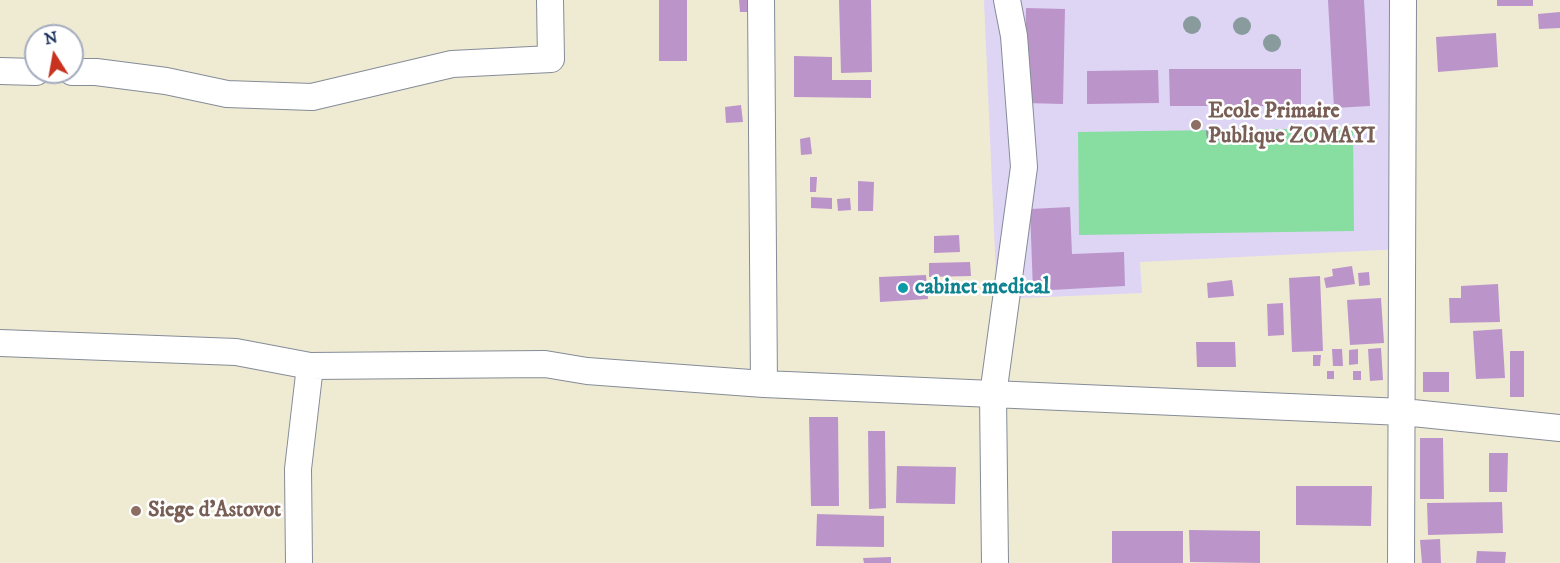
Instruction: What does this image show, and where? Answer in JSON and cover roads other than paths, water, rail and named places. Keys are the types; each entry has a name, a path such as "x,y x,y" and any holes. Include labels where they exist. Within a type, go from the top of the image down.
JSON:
{"street":[{"path":"84,72 166,81 227,93 312,96 452,64 551,59 550,0"},
{"path":"761,0 764,384"},
{"path":"995,563 993,395 1024,166 1014,36 1007,0"},
{"path":"1401,563 1403,0"},
{"path":"0,71 24,72"},
{"path":"0,343 236,352 310,366 545,364 587,371 764,384 1402,412 1560,428"},
{"path":"299,563 298,469 310,366"}],"place":[{"name":"Ecole Primaire Publique ZOMAYI","path":"1196,125"},
{"name":"cabinet medical","path":"903,288"},
{"name":"Siege d'Astovot","path":"136,511"}]}
